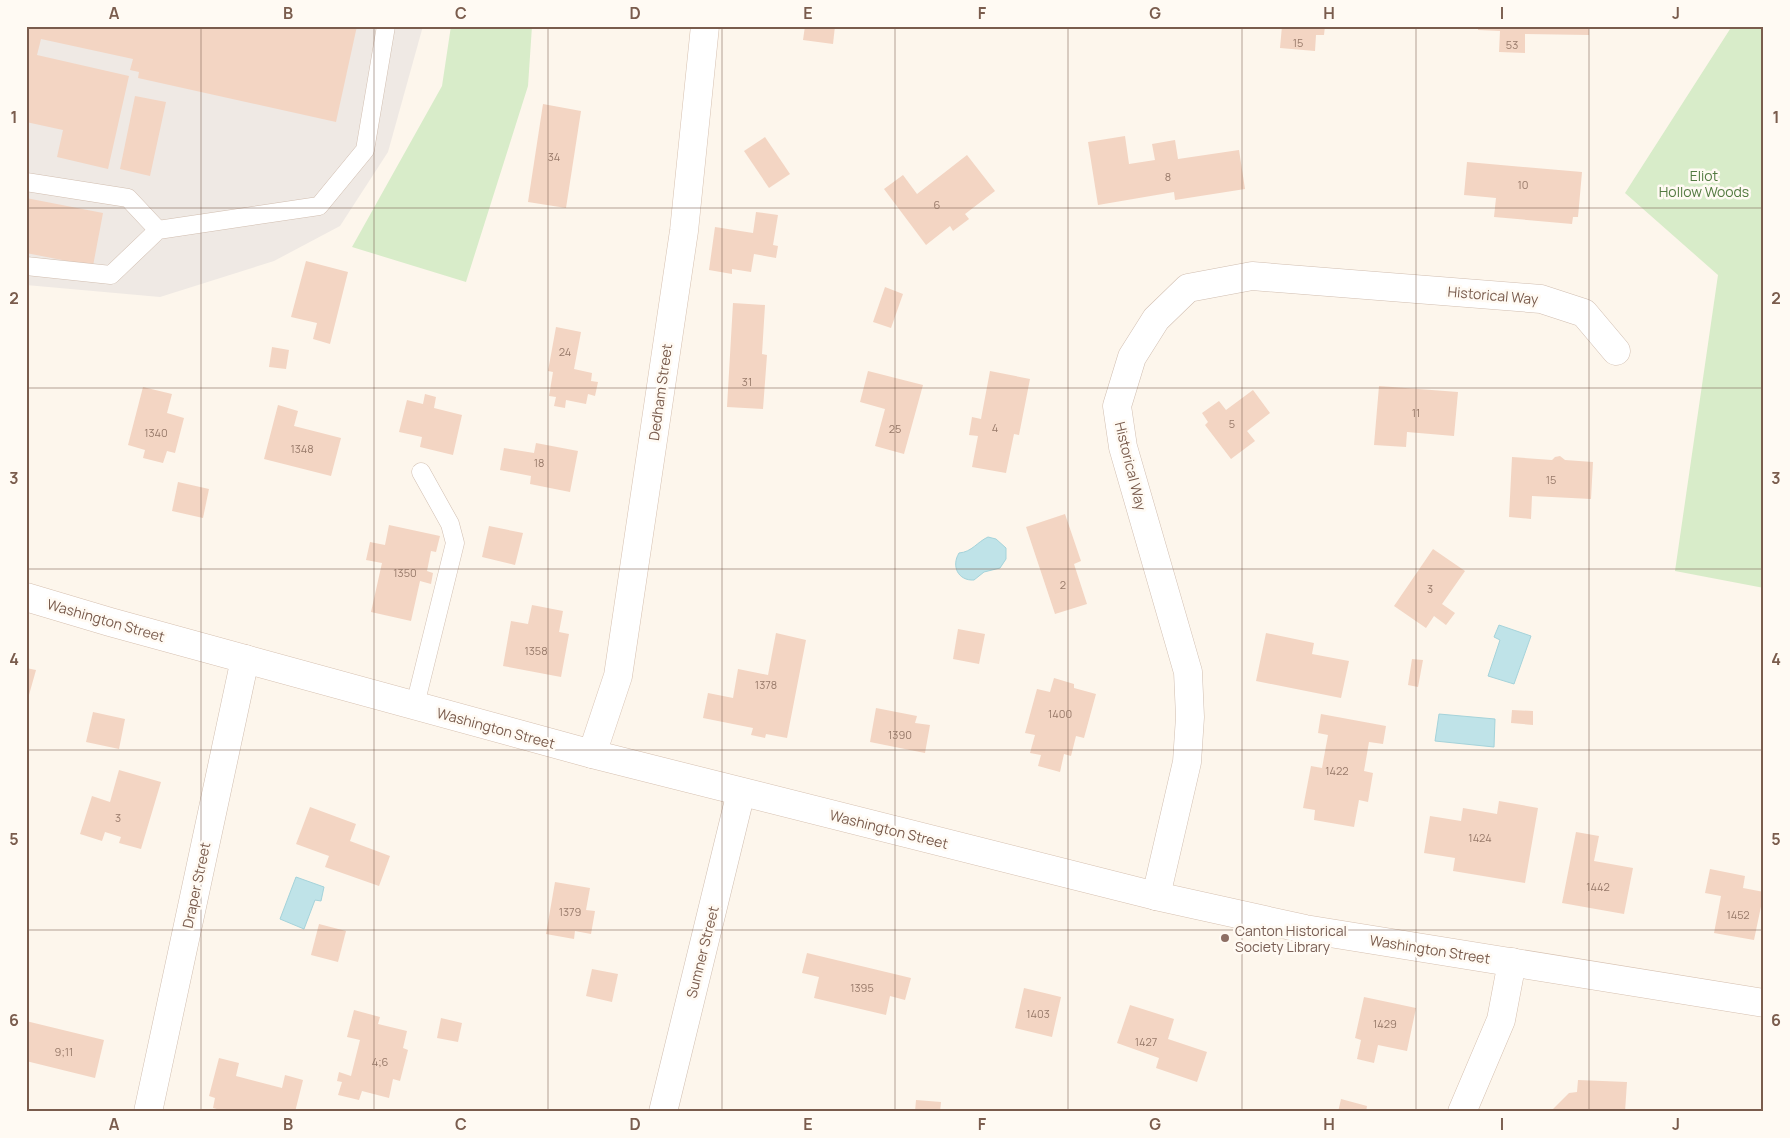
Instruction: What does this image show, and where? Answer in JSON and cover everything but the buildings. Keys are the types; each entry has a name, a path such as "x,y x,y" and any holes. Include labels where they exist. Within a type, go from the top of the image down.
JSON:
{"main road":[{"name":"Dedham Street","path":"592,754 620,666 684,231 705,26"},
{"name":"Historical Way","path":"1156,896 1187,762 1190,717 1188,672 1123,446 1117,406 1132,357 1156,319 1188,288 1252,276 1541,299 1584,313 1616,351"},
{"name":"Washington Street","path":"26,597 110,622 592,754 1156,896 1305,930 1764,1003"},
{"name":"Draper Street","path":"148,1112 245,659"},
{"name":"Sumner Street","path":"663,1112 741,792"},
{"path":"1462,1112 1501,1020 1512,962"}],"lane":[{"path":"26,266 111,275 158,230 319,206 365,150 386,26"},
{"path":"26,182 128,198 158,230"},
{"path":"415,706 455,542 450,524 421,472"}],"shaded area":[{"path":"26,26 423,26 388,152 340,226 274,261 160,297 26,285"}],"green space":[{"path":"451,26 532,26 528,86 466,282 352,247 442,86"},
{"name":"Eliot Hollow Woods","path":"1732,26 1764,26 1764,588 1675,571 1718,275 1625,193"}],"water":[{"path":"988,537 996,539 1006,548 1006,559 1000,568 984,572 974,580 964,578 957,572 956,568 959,553 971,549"},
{"path":"1499,625 1531,636 1514,684 1488,676 1500,640 1494,637"},
{"path":"1439,714 1495,719 1494,747 1435,741"},
{"path":"296,877 324,887 321,901 315,900 304,929 280,919"}],"place":[{"name":"Canton Historical Society Library","path":"1225,938"}]}
